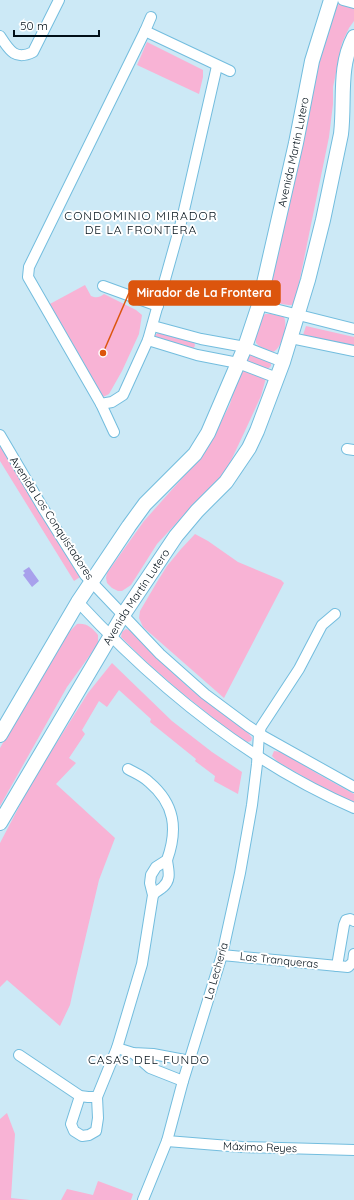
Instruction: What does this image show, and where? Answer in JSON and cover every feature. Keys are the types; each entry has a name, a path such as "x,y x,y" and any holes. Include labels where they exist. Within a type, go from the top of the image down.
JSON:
{"street":[{"path":"0,36 8,50 13,53 23,55 33,52 59,0"},
{"name":"Avenida Martín Lutero","path":"0,736 78,602 129,526 145,504 188,461 202,444 208,433 245,347 259,305 296,143 312,60 331,0"},
{"path":"343,0 354,3"},
{"path":"114,432 101,404 27,273 151,17"},
{"path":"145,31 230,71"},
{"name":"Avenida Martín Lutero","path":"0,823 123,615 176,536 197,511 231,476 249,448 283,362 308,280 335,164 342,122 342,87 344,66 354,37"},
{"path":"101,404 112,402 123,395 148,340 182,219 217,66"},
{"path":"103,286 158,306"},
{"path":"259,305 354,329"},
{"path":"152,326 201,339 245,347 283,362"},
{"path":"291,338 354,351"},
{"path":"197,355 201,339"},
{"path":"148,340 197,355 238,363 277,378"},
{"name":"Avenida Los Conquistadores","path":"0,435 43,508 85,574 160,654 205,694 259,734 354,787"},
{"path":"78,602 110,636 194,710 258,757 337,801 354,808"},
{"path":"259,734 261,727 299,669 322,625 335,614"},
{"name":"La Lechería","path":"143,1200 167,1141 183,1081 222,955 240,873 252,805 258,757 259,734"},
{"path":"128,768 148,781 166,800 174,827 167,860 169,871 168,881 153,895"},
{"path":"80,1096 71,1124 72,1128 78,1134 86,1136 93,1134 96,1131 98,1118 97,1097 116,1048 142,964 153,895 150,883 151,873 156,867 167,860"},
{"path":"337,966 344,925 346,920 350,918 354,921"},
{"name":"Las Tranqueras","path":"222,955 348,966 353,962 354,954"},
{"path":"116,1048 134,1053 153,1054 190,1061"},
{"path":"134,1053 150,1068 183,1081"},
{"path":"19,1055 80,1096 97,1097"},
{"name":"Máximo Reyes","path":"167,1141 242,1147 354,1150"}],"shaded area":[{"path":"342,3 354,7 354,21 342,43 333,87 333,104 329,137 296,298 292,305 282,304 267,298 304,123 331,16 336,5"},
{"path":"147,42 203,70 199,94 137,65"},
{"path":"85,285 91,296 98,297 104,294 136,310 142,315 139,334 122,371 109,394 103,397 98,391 48,305"},
{"path":"265,314 284,317 285,321 285,331 281,342 273,352 259,346 256,343 258,328"},
{"path":"306,326 354,337 354,346 303,335"},
{"path":"159,332 194,342 194,348 191,350 157,340 154,336"},
{"path":"248,353 271,362 271,366 268,369 248,362 246,360"},
{"path":"244,369 266,378 261,396 228,467 220,478 157,544 131,585 122,591 112,588 107,583 107,573 144,521 193,466 212,438 230,404 237,379"},
{"path":"0,440 80,577 74,581 0,461"},
{"path":"195,534 208,541 238,562 281,580 284,583 224,698 143,627 139,618 140,611 167,566"},
{"path":"29,567 39,581 32,587 23,575 25,573 23,571"},
{"path":"77,624 89,626 94,630 98,635 98,644 67,687 0,806 0,748 35,686 67,634"},
{"path":"126,629 131,631 188,687 246,730 252,738 251,741 244,741 228,729 181,692 150,665 121,637 122,632"},
{"path":"112,663 172,721 212,752 242,772 238,794 214,781 215,776 195,761 196,759 150,722 151,719 119,690 107,707 99,701 82,730 85,734 69,758 76,763 56,784 115,838 99,880 70,1005 60,1026 7,980 0,987 0,843 33,780 88,693"},
{"path":"274,751 282,752 354,794 354,804 278,762 272,756"},
{"path":"7,1113 15,1134 11,1198 30,1200 0,1200 0,1119"},
{"path":"98,1181 133,1194 131,1200 61,1200 67,1189 93,1195"}],"place":[{"name":"Mirador de La Frontera","path":"103,353"}],"district":[{"name":"CONDOMINIO MIRADOR DE LA FRONTERA","path":"141,223"},
{"name":"CASAS DEL FUNDO","path":"149,1060"}]}
